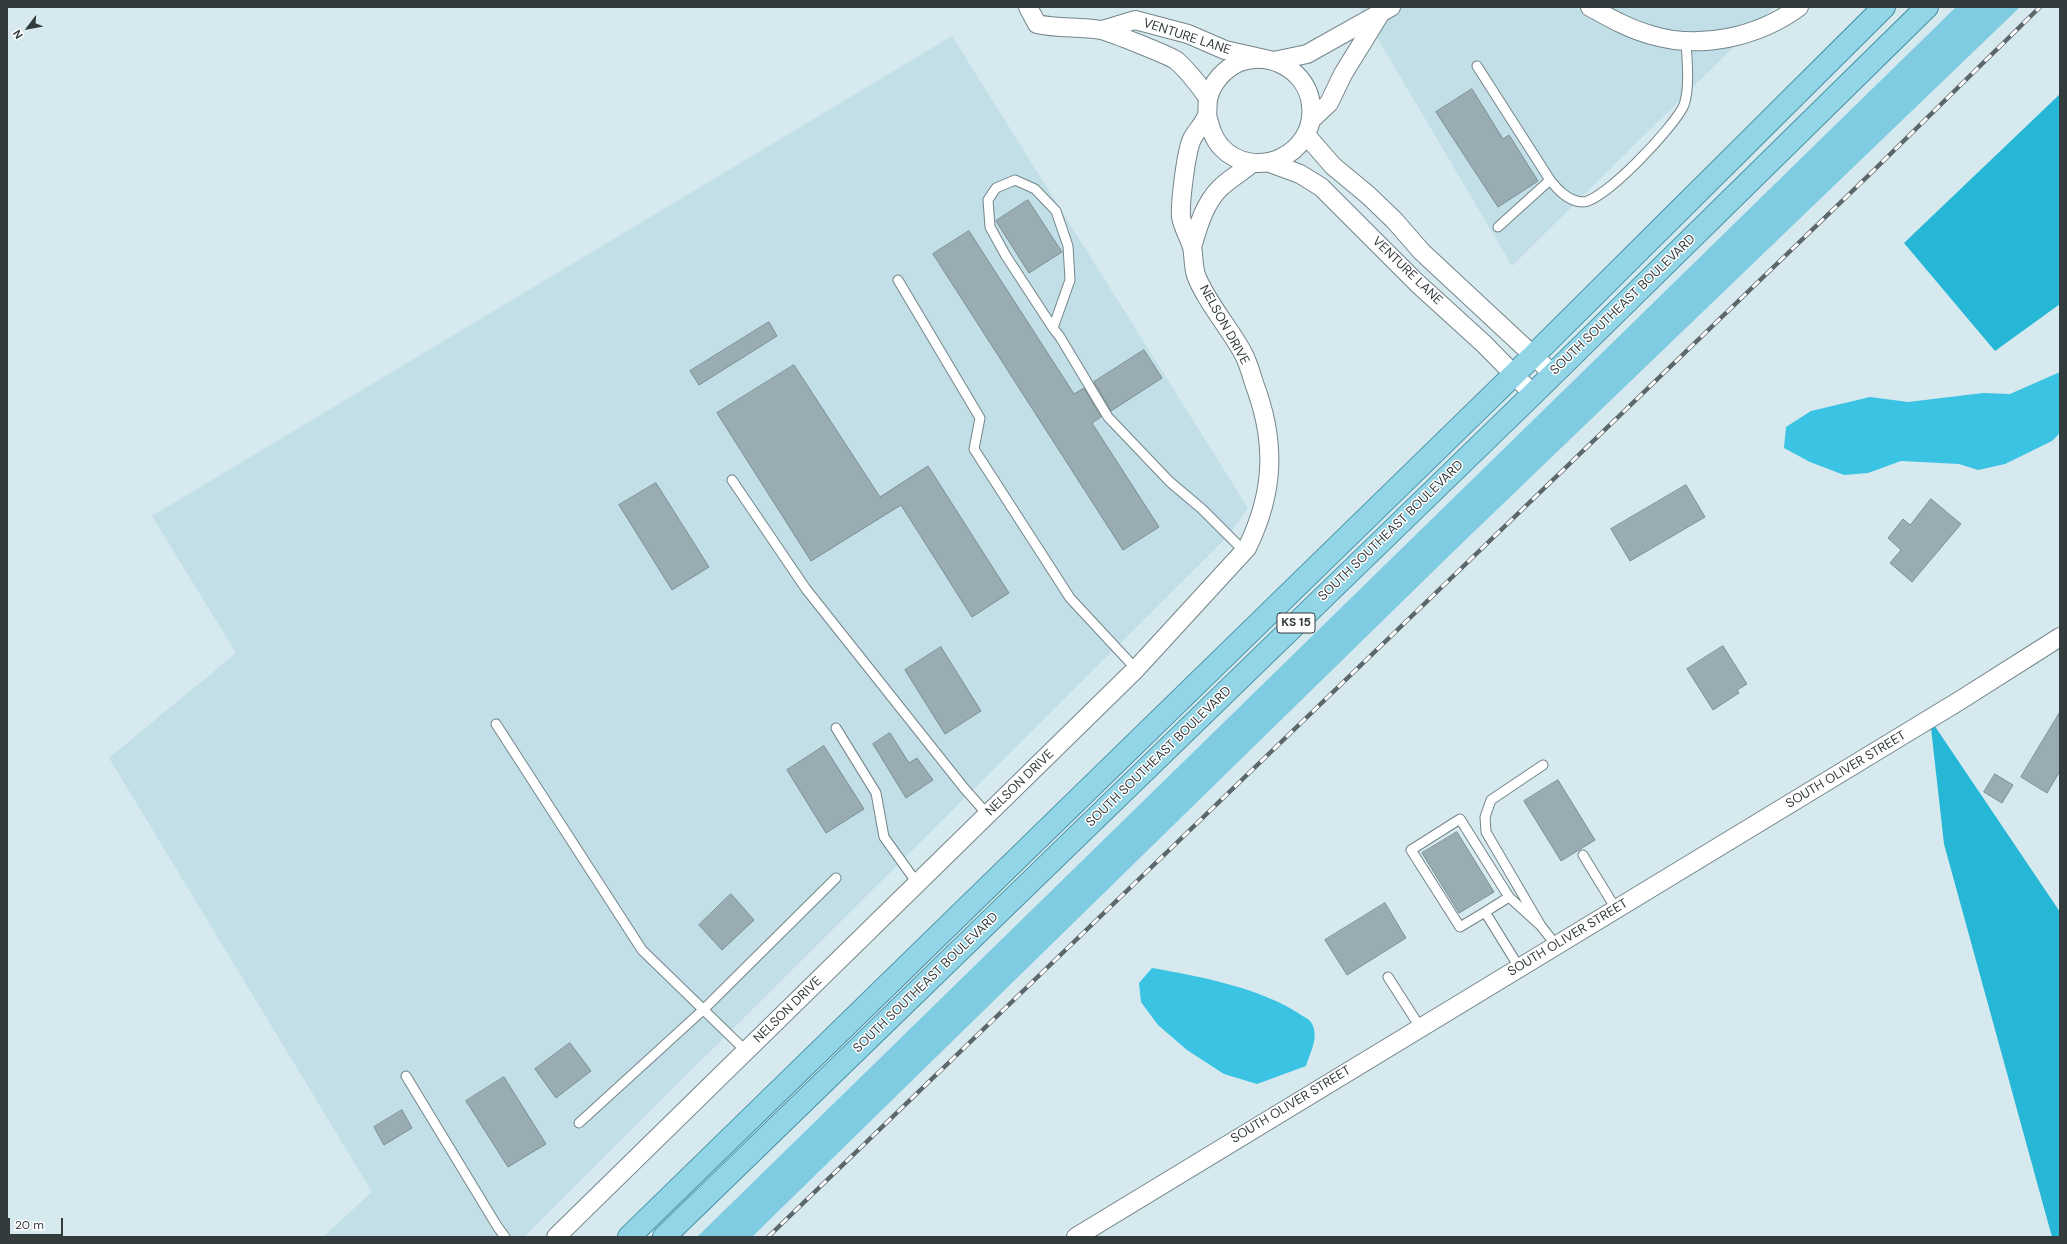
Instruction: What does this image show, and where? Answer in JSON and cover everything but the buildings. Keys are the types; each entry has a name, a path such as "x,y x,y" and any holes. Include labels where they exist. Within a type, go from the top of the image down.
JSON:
{"main road":[{"name":"SOUTH SOUTHEAST BOULEVARD","path":"629,1237 1514,375 1884,7"},
{"name":"SOUTH SOUTHEAST BOULEVARD","path":"664,1237 1533,394 1927,7"}],"street":[{"name":"VENTURE LANE","path":"1028,7 1037,24 1051,27 1073,27 1102,30 1176,60 1193,77 1207,107"},
{"path":"1590,7 1615,22 1651,36 1686,41 1714,40 1761,29 1799,7"},
{"path":"1274,61 1307,54 1385,10"},
{"path":"1308,128 1311,105 1307,90 1299,77 1288,67 1274,61 1257,58 1240,62 1226,70 1215,83 1207,107 1211,132 1221,147 1235,158 1252,164 1270,163 1285,158 1297,148 1308,128 1329,103 1343,74 1385,10"},
{"name":"VENTURE LANE","path":"1102,30 1135,20 1188,34 1225,50 1274,61"},
{"name":"NELSON DRIVE","path":"556,1237 1136,669 1244,551 1259,523 1266,493 1270,461 1268,426 1244,355 1196,274 1192,247 1181,218 1183,186 1191,141 1207,107"},
{"name":"VENTURE LANE","path":"1308,128 1333,166 1368,195 1394,220 1422,252 1553,374"},
{"name":"VENTURE LANE","path":"1270,163 1300,174 1321,188 1416,283 1457,318 1533,394"},
{"name":"NELSON DRIVE","path":"1192,247 1200,221 1219,189 1252,164"},
{"name":"SOUTH OLIVER STREET","path":"1076,1237 1953,705 2060,637"}],"lane":[{"path":"1477,66 1550,180 1559,190 1571,199 1583,202 1599,196 1653,147 1678,117 1684,103 1687,76 1686,41"},
{"path":"1054,328 1070,280 1068,246 1056,211 1035,189 1015,180 996,188 988,200 990,227 1006,256 1054,328 1108,417 1170,482 1202,509 1244,551"},
{"path":"1498,228 1550,180"},
{"path":"898,280 980,418 974,449 1070,598 1136,669"},
{"path":"732,480 806,589 964,788 988,814"},
{"path":"496,724 642,950 746,1052"},
{"path":"836,728 876,793 884,837 918,883"},
{"path":"1543,765 1491,800 1485,817 1486,832 1541,926 1556,945"},
{"path":"1509,897 1460,927 1411,850 1460,819 1509,897 1541,926"},
{"path":"1583,855 1616,909"},
{"path":"579,1123 703,1010 836,878"},
{"path":"1485,912 1519,967"},
{"path":"1388,977 1420,1027"},
{"path":"406,1076 505,1237"}],"shaded area":[{"path":"1359,7 1774,7 1512,266"},
{"path":"1956,7 2020,7 1455,550 752,1237 697,1237"},
{"path":"952,36 1248,508 1229,535 524,1237 323,1237 372,1192 109,758 236,653 152,516"},
{"path":"2060,94 2060,304 1995,351 1904,243"},
{"path":"2060,372 2060,433 2052,441 2005,464 1978,470 1959,464 1901,461 1868,473 1844,475 1810,462 1784,448 1786,427 1811,411 1870,397 1908,402 1983,393 2010,394"},
{"path":"1930,719 2060,912 2060,1237 2052,1237 1944,844"},
{"path":"1152,968 1209,979 1249,990 1268,997 1308,1019 1314,1027 1315,1033 1312,1050 1306,1066 1257,1084 1224,1074 1187,1050 1158,1025 1141,1002 1139,983"}],"railway":[{"path":"768,1237 1869,175 2040,7"}]}
